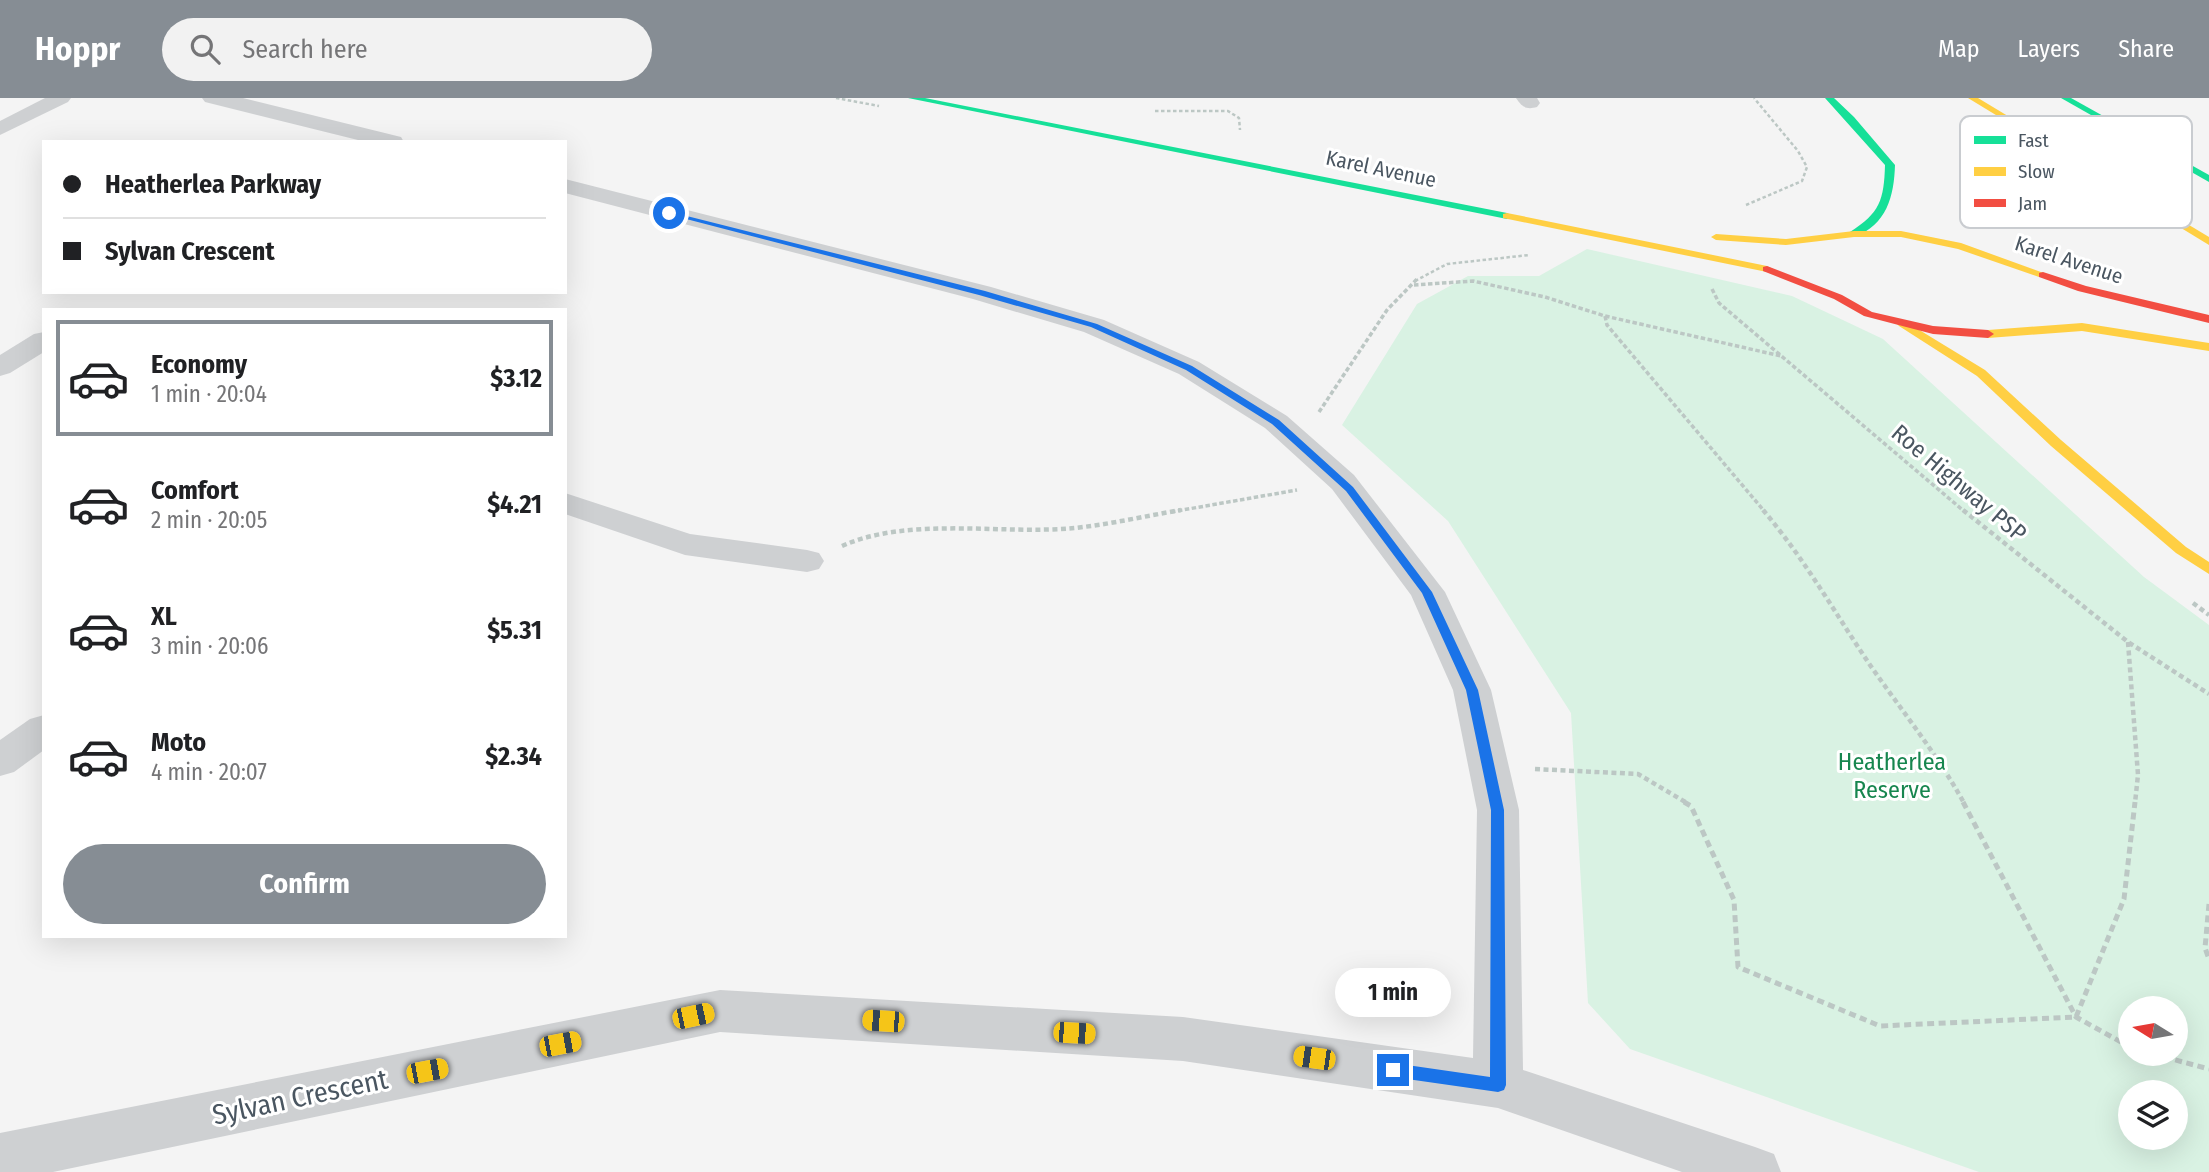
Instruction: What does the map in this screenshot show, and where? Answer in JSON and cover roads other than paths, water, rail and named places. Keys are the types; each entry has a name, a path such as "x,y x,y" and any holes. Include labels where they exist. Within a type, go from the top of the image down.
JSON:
{"main road":[{"name":"Karel Avenue","path":"912,98 1729,260 1766,269 1838,297 1868,314 1903,324 1975,334 2082,327 2209,347"},
{"path":"1829,98 1890,165 1889,195 1878,222 1854,234"},
{"path":"1972,98 2002,116"},
{"path":"2065,98 2097,116"},
{"path":"2192,169 2209,179"},
{"path":"2186,228 2209,242"},
{"name":"Karel Avenue","path":"1706,235 1737,240 1786,242 1854,234 1901,234 1961,246 2082,289 2209,319"},
{"path":"1819,256 1834,237"},
{"name":"Karel Avenue","path":"1820,275 1838,297"},
{"path":"1903,324 1981,373 2067,452 2181,550 2209,569"}],"street":[{"path":"0,129 61,98"},
{"path":"212,98 385,140"},
{"path":"567,187 982,293 1094,326 1189,368 1265,415 1343,482 1427,592 1472,690 1498,810 1498,1085"},
{"path":"0,367 42,341"},
{"path":"567,504 685,544 807,561"},
{"path":"0,761 42,730"},
{"name":"Sylvan Crescent","path":"0,1158 720,1011 1183,1039 1498,1085 1755,1172"}],"park label":[{"name":"Heatherlea Reserve","path":"1892,776"}]}
